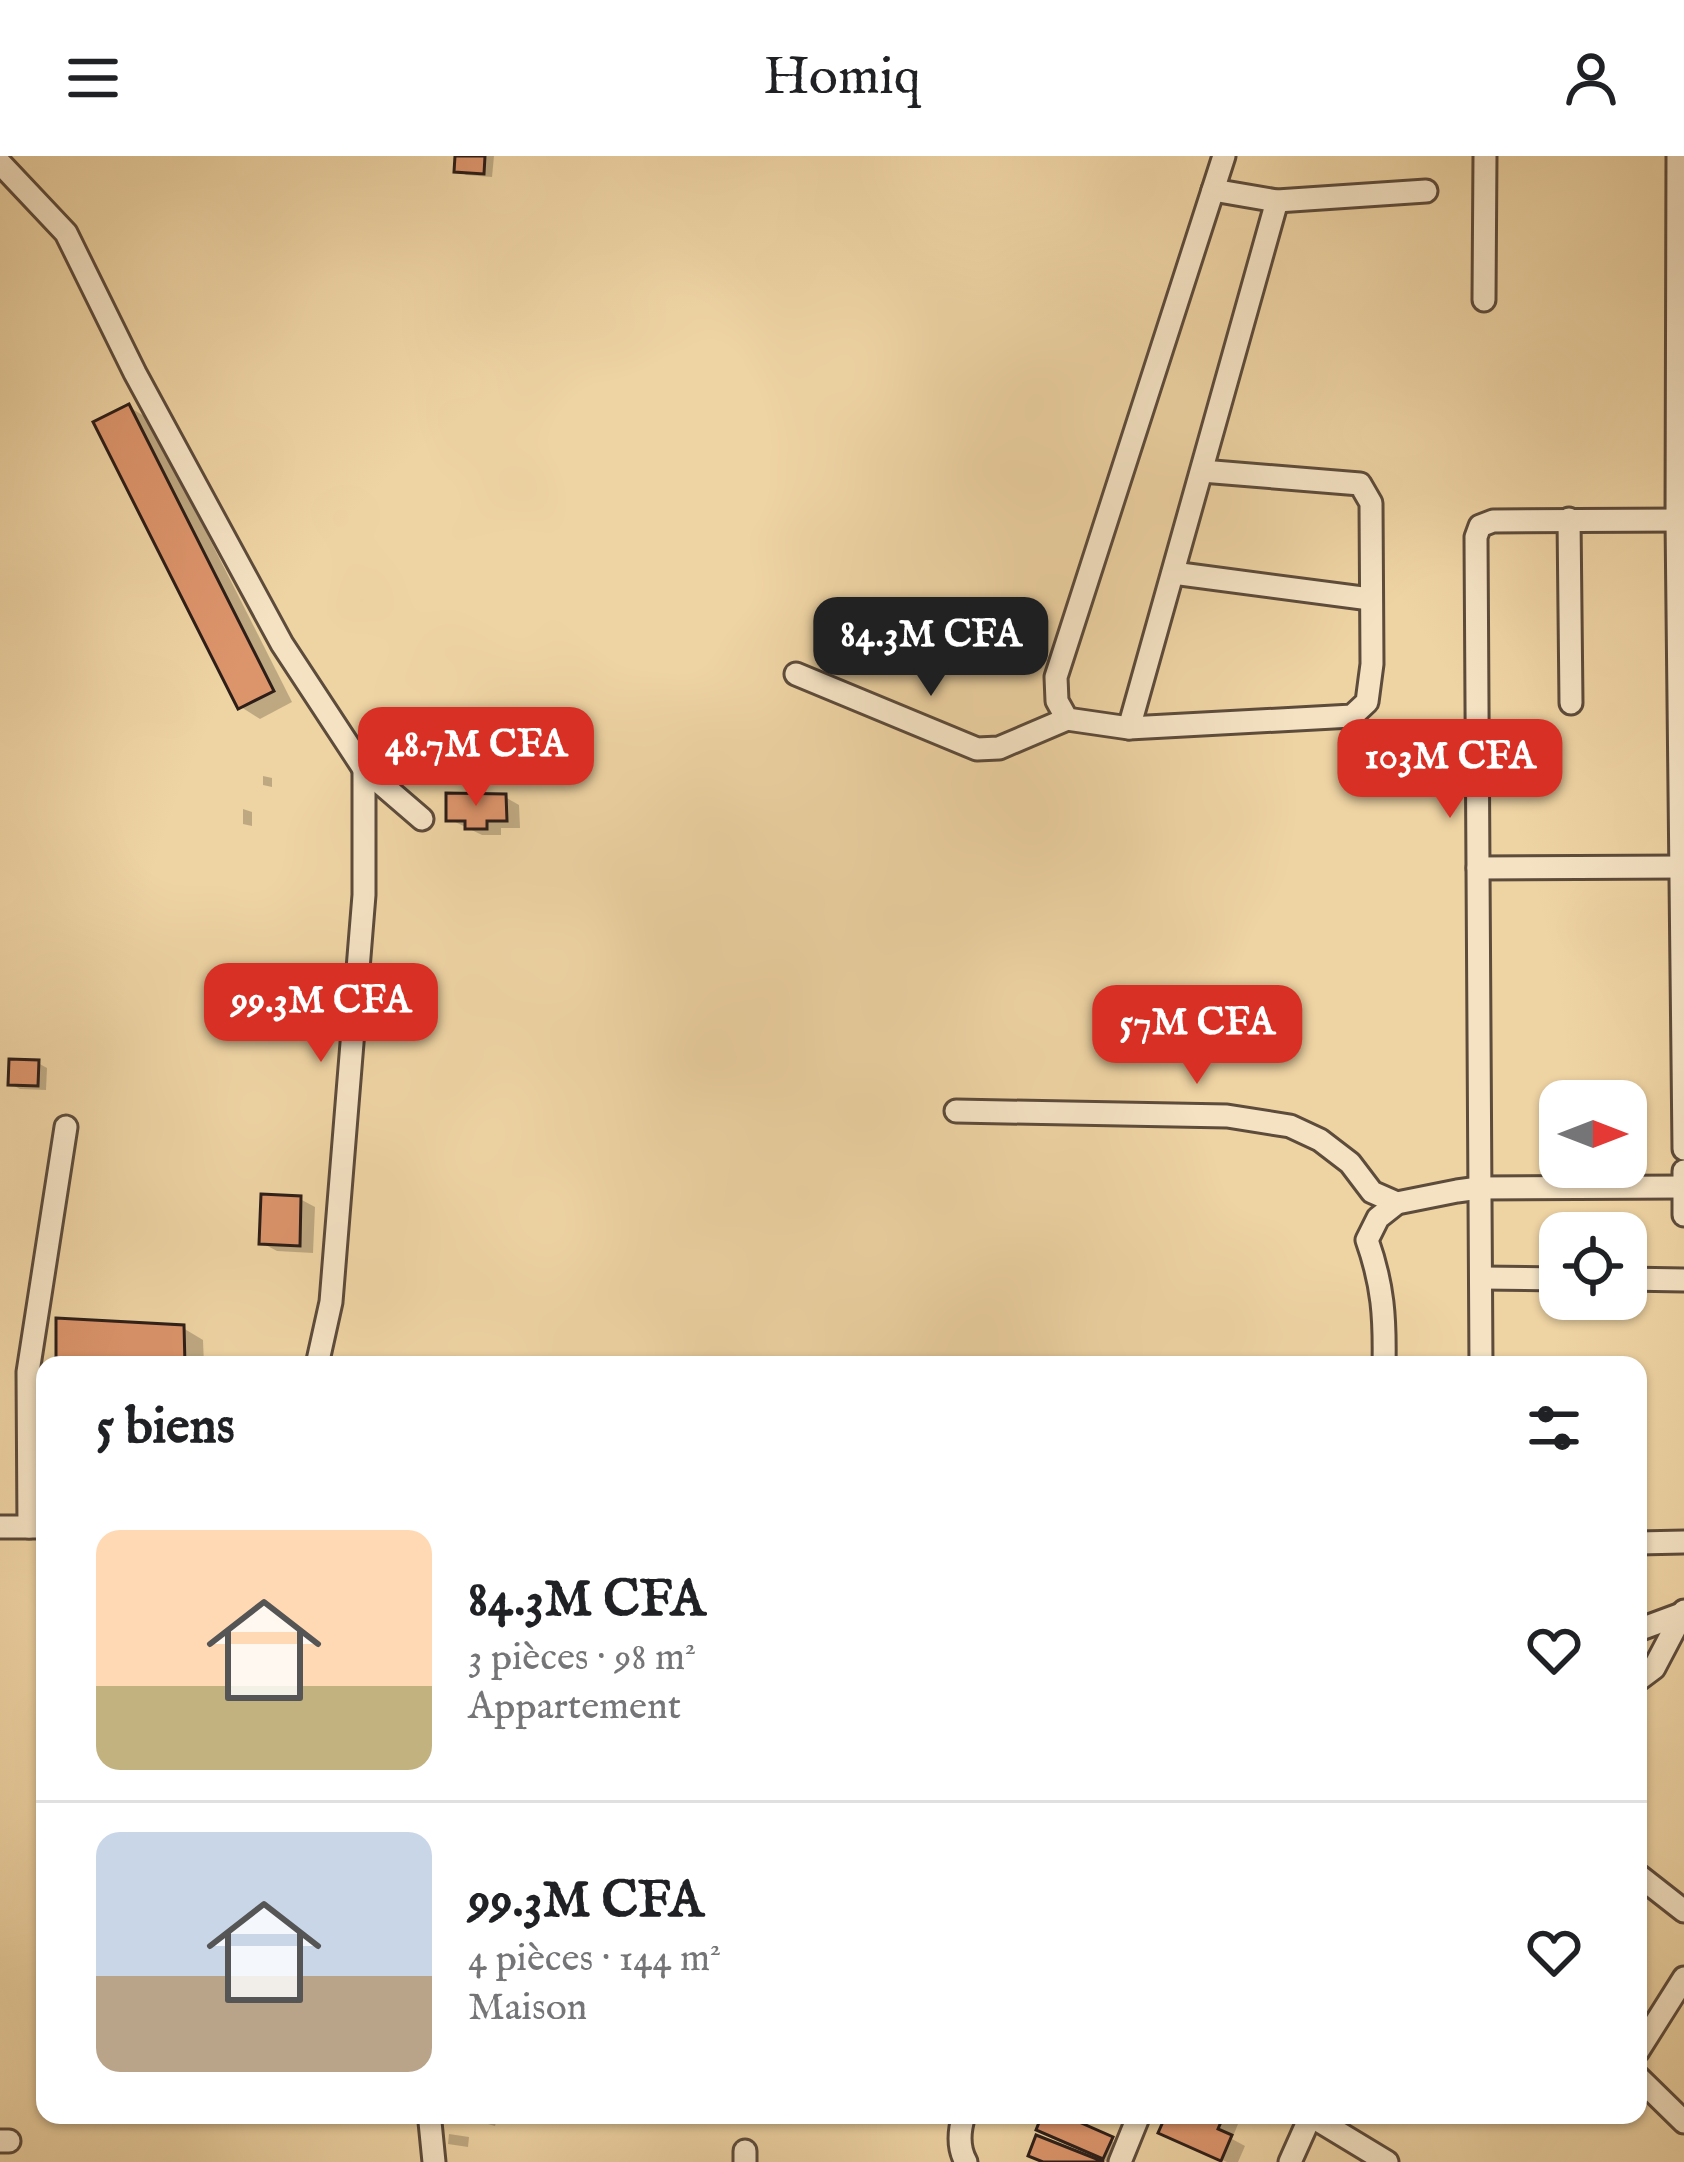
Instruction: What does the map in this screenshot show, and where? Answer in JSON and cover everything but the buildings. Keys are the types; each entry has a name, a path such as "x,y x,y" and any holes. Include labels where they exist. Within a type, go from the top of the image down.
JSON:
{"street":[{"path":"1067,719 1057,701 1056,676 1224,156"},
{"path":"1484,300 1485,156"},
{"path":"1678,156 1684,1149"},
{"path":"0,163 66,233 282,644 364,770 422,819"},
{"path":"1213,190 1277,202 1426,191"},
{"path":"1129,728 1277,202"},
{"path":"796,674 977,749 999,748 1067,719 1129,728 1352,716 1367,702 1372,664 1371,503 1360,484 1202,471"},
{"path":"1569,519 1571,703"},
{"path":"1481,1356 1476,537 1480,526 1492,521 1680,520"},
{"path":"1173,573 1370,599"},
{"path":"319,1356 331,1302 364,895 364,770"},
{"path":"1478,868 1682,867"},
{"path":"956,1111 1227,1116 1291,1126 1350,1163 1372,1192 1397,1203"},
{"path":"36,1510 28,1372 66,1127"},
{"path":"1684,1171 1684,1215"},
{"path":"1384,1356 1385,1316 1367,1240 1378,1218 1397,1203 1479,1188 1683,1187"},
{"path":"1482,1278 1539,1279"},
{"path":"1647,1279 1684,1280"},
{"path":"0,1527 36,1527"},
{"path":"1647,1543 1684,1542"},
{"path":"1647,1627 1684,1613"},
{"path":"1647,1673 1684,1613"},
{"path":"1647,1882 1684,1911"},
{"path":"1647,2037 1684,1978"},
{"path":"1647,2087 1684,2122"},
{"path":"430,2124 434,2162"},
{"path":"961,2124 967,2162"},
{"path":"1120,2162 1135,2124"},
{"path":"1290,2162 1307,2124"},
{"path":"1324,2124 1387,2162"}]}
